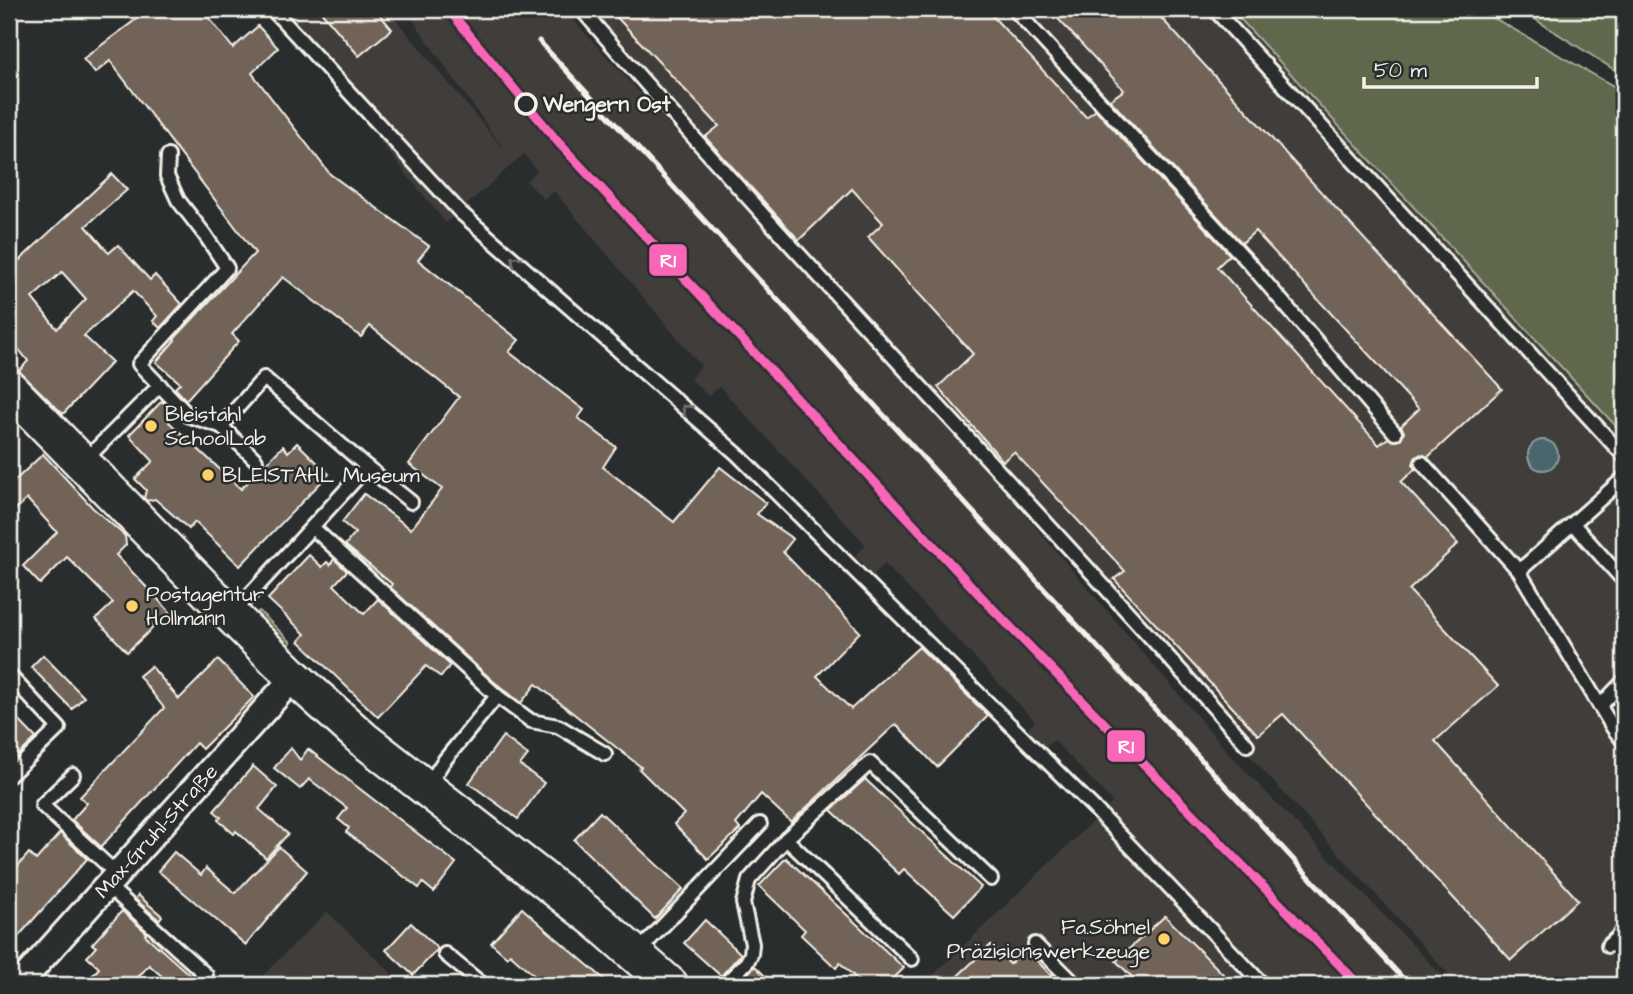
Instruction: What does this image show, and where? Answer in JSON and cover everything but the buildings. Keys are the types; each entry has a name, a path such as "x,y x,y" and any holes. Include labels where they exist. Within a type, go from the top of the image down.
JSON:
{"main road":[{"path":"9,388 294,677 363,739 597,921 670,985"}],"street":[{"name":"Max-Gruhl-Straße","path":"18,985 294,677"}],"lane":[{"path":"272,9 460,212 737,454 1103,817 1263,985"},
{"path":"582,9 732,180 1082,560 1247,744"},
{"path":"1014,9 1250,264 1395,433"},
{"path":"1214,9 1624,456"},
{"path":"168,156 167,176 177,200 227,268 139,364 189,416 221,426 256,460"},
{"path":"221,426 264,378 411,502"},
{"path":"81,464 160,385"},
{"path":"1422,463 1519,571 1624,742"},
{"path":"231,615 367,467"},
{"path":"1519,571 1624,478"},
{"path":"1573,524 1624,581"},
{"path":"313,528 498,696 531,721 558,726 605,754"},
{"path":"9,675 59,728 9,776"},
{"path":"1600,706 1624,681"},
{"path":"426,788 443,762 498,696"},
{"path":"724,985 747,962 751,954 752,944 743,903 749,880 786,839 870,763 991,879"},
{"path":"73,775 42,805 206,975"},
{"path":"636,954 760,824"},
{"path":"786,839 912,959"},
{"path":"1608,946 1624,931"},
{"path":"1035,944 1076,985"},
{"path":"445,954 483,985"}],"shaded area":[{"path":"273,9 387,9 505,151 405,9 563,9 988,472 1234,759 1451,985 923,985 1113,802 1054,740 1041,751 1023,733 1035,721 885,564 873,575 855,556 866,545 720,387 708,396 690,378 701,366 554,191 544,199 526,181 537,171 524,154 446,223"},
{"path":"572,9 1231,9 1624,435 1624,985 1458,985"},
{"path":"327,912 404,985 253,985"}],"green space":[{"path":"1231,9 1478,9 1624,92 1624,435"},
{"path":"1519,9 1624,9 1624,76"},
{"path":"259,611 291,642 286,648 253,616"}],"water":[{"path":"1543,440 1554,444 1558,455 1554,466 1543,470 1532,466 1528,455 1532,444"}],"railway":[{"path":"448,9 558,142 989,605 1359,985"},
{"path":"539,41 1409,985"}],"transit line":[{"name":"R1","path":"448,9 558,142 989,605 1359,985"}],"place":[{"name":"Wengern Ost","path":"526,104"},
{"name":"Bleistahl SchoolLab","path":"151,426"},
{"name":"BLEISTAHL Museum","path":"208,475"},
{"name":"Postagentur Hollmann","path":"132,606"},
{"name":"Fa.Söhnel Präzisionswerkzeuge","path":"1164,939"}]}
